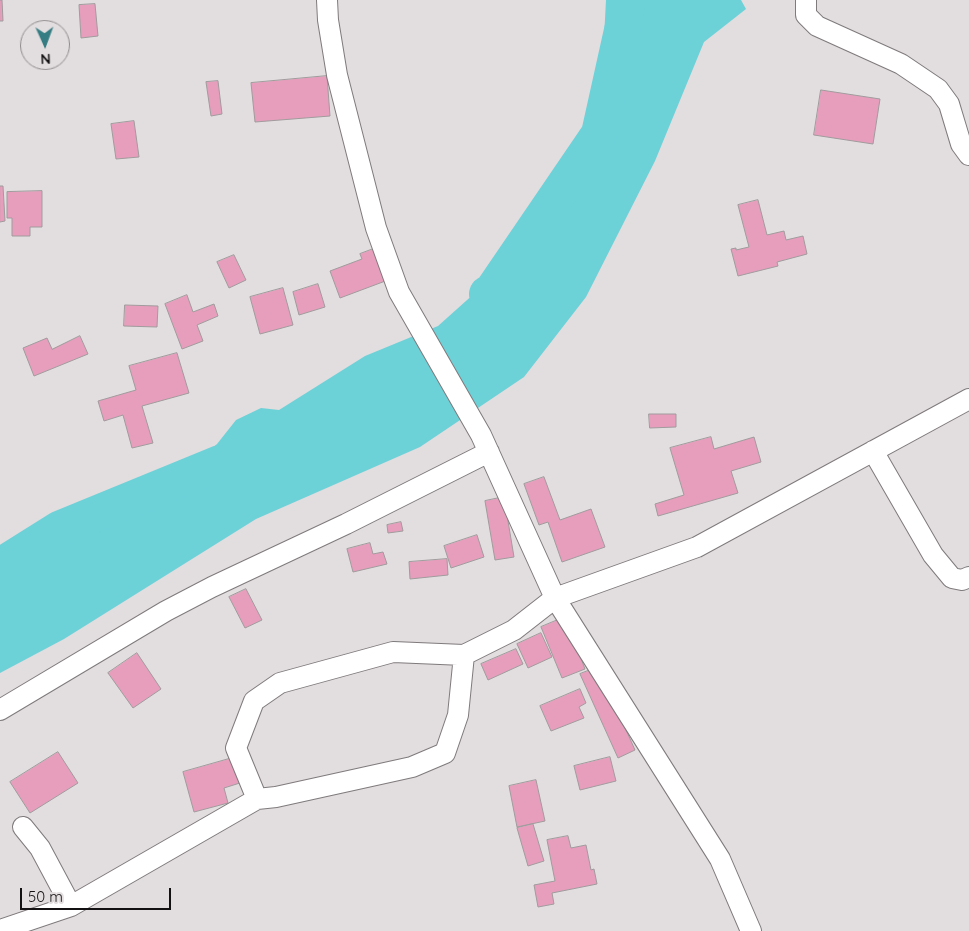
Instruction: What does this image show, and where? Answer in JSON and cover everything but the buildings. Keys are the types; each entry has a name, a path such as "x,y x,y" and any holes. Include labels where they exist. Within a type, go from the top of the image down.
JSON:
{"street":[{"path":"326,0 337,75 376,228 399,292 485,444 555,598 720,859 751,931"},
{"path":"806,0 806,15 818,26 901,64 938,89 949,104 960,144 969,155"},
{"path":"257,799 236,748 254,701 280,683 394,652 464,655 514,630 555,598 697,547 969,399"},
{"path":"0,710 166,611 212,586 346,524 485,444"},
{"path":"873,451 933,555 952,578 962,580 969,577"},
{"path":"0,930 71,906 257,799 276,797 412,767 445,753 458,715 464,655"},
{"path":"23,827 40,848 71,906"}],"water":[{"path":"606,0 741,0 746,9 704,42 655,161 586,297 524,377 420,447 256,519 64,639 0,673 0,565 40,540 174,482 217,444 236,420 261,408 279,410 365,356 438,326 514,258 599,134"}],"waterway":[{"path":"487,294 492,291 599,134 627,8 626,0"},
{"path":"0,566 59,529 220,463"}]}
